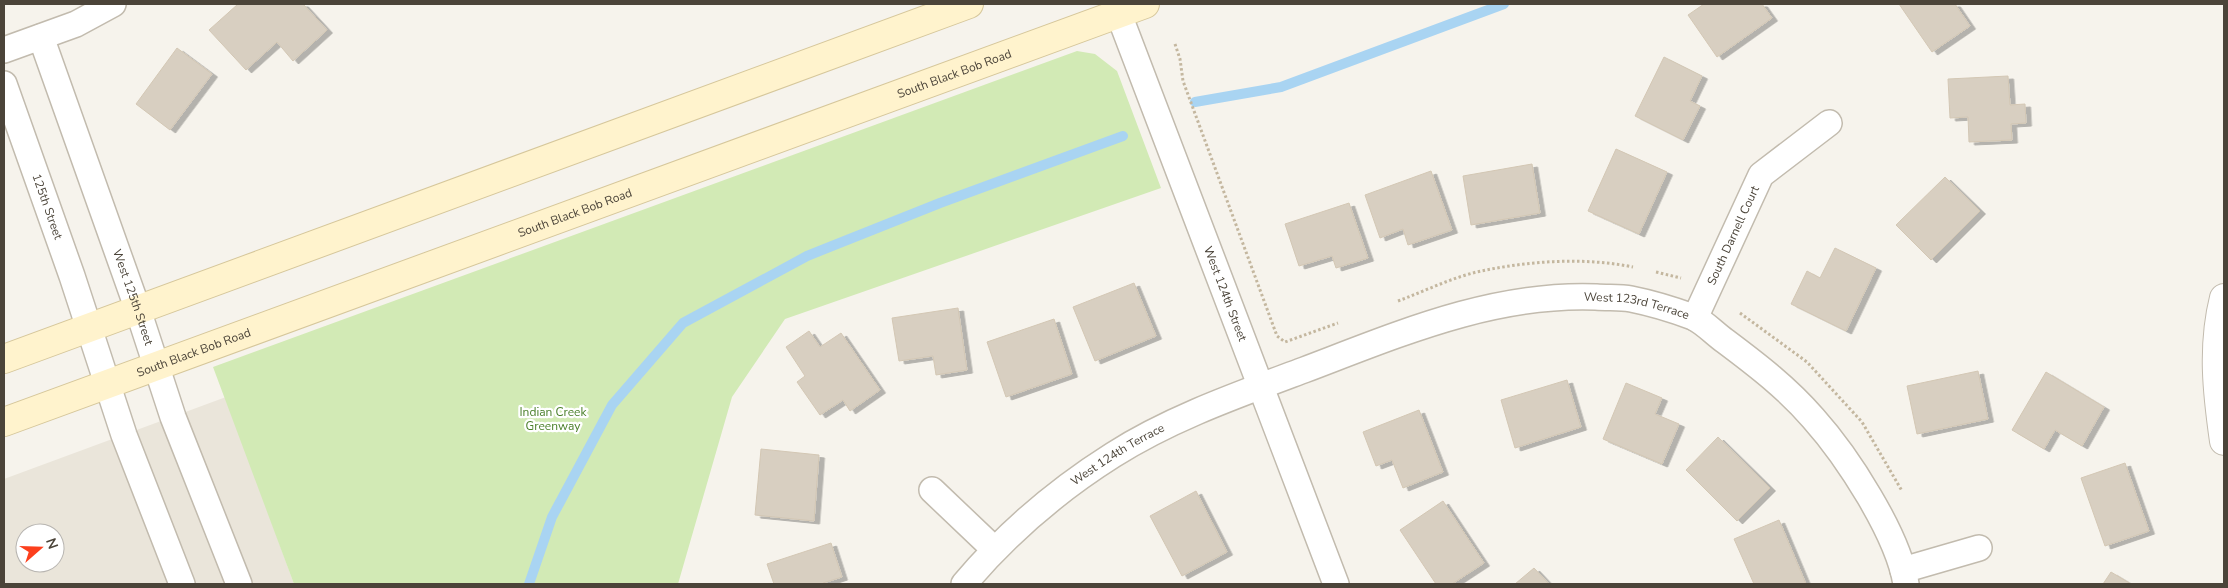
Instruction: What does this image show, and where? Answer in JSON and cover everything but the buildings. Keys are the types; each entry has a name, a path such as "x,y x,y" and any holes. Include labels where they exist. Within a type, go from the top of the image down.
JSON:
{"main road":[{"path":"4,359 969,4"},
{"name":"South Black Bob Road","path":"4,422 1118,8 1145,4"}],"street":[{"path":"4,50 76,24 113,4"},
{"name":"West 124th Street","path":"1118,8 1259,387 1336,584"},
{"name":"West 125th Street","path":"41,37 138,310 173,417 239,584"},
{"name":"125th Street","path":"4,84 89,328"},
{"name":"South Darnell Court","path":"1695,318 1761,175 1829,123"},
{"name":"West 123rd Terrace","path":"1259,387 1434,321 1524,300 1572,296 1630,299 1695,318 1793,394 1828,434 1851,466 1876,510 1904,577 1979,548"},
{"path":"2224,298 2219,319 2216,362 2224,441"},
{"path":"89,328 124,435 182,584"},
{"name":"West 124th Terrace","path":"964,584 994,549 1052,496 1115,454 1178,420 1259,387"},
{"path":"932,490 994,549"}],"path":[{"path":"1175,44 1184,81 1277,336 1285,342 1340,322"},
{"path":"1394,302 1479,272 1530,264 1574,261 1636,268"},
{"path":"1654,272 1689,282"}],"shaded area":[{"path":"226,397 294,584 4,584 4,479"}],"green space":[{"name":"Indian Creek Greenway","path":"1077,51 1095,54 1117,71 1161,188 785,319 732,397 678,584 294,584 213,367"}],"waterway":[{"path":"1195,102 1281,87 1504,4"},
{"path":"529,584 552,517 612,405 683,323 807,256 940,203 1123,136"}]}
